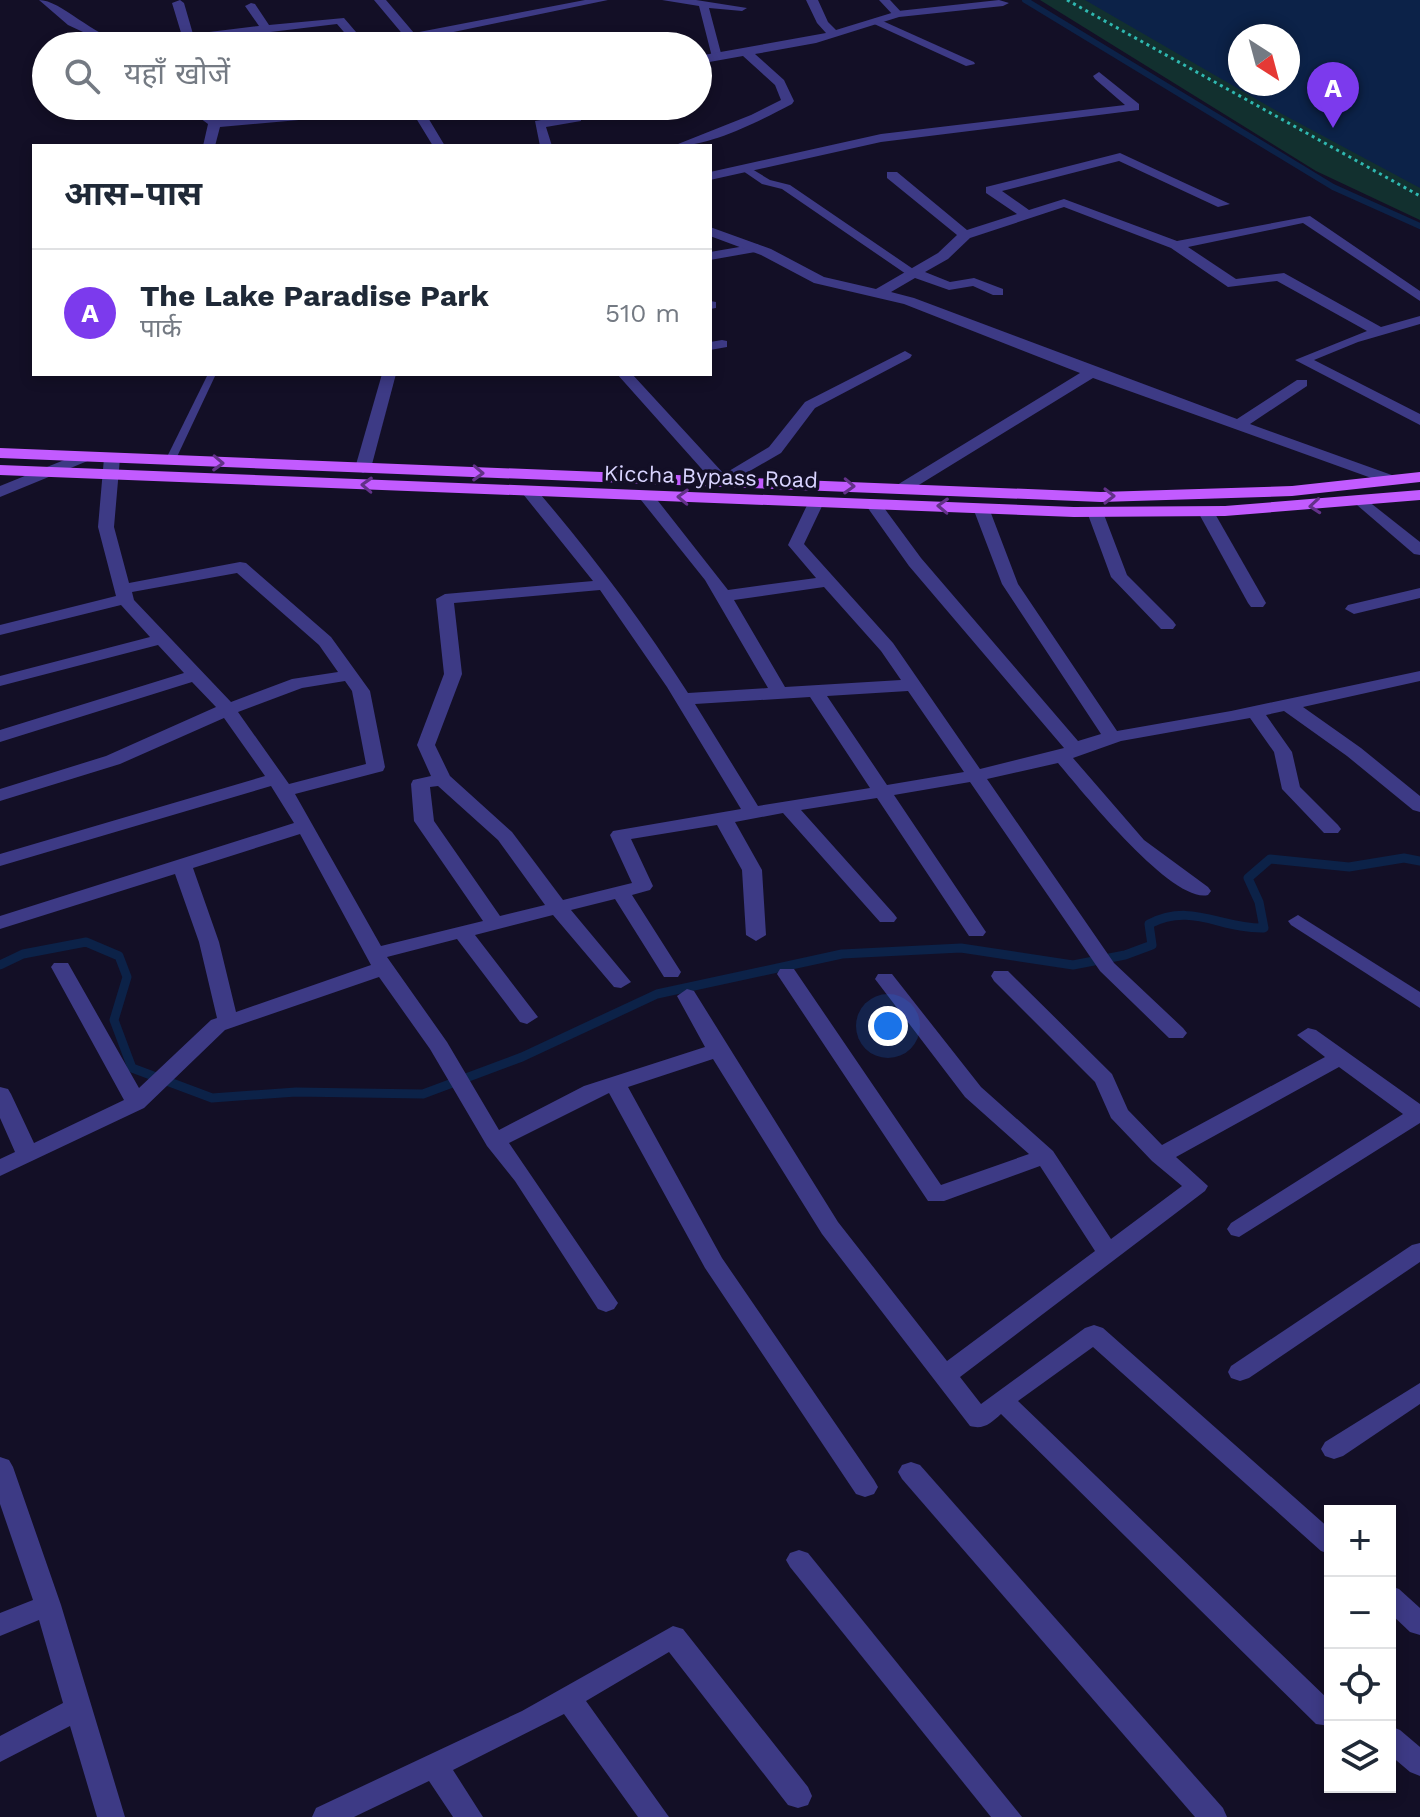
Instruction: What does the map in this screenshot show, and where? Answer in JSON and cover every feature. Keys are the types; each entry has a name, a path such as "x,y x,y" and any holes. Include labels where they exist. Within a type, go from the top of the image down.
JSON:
{"main road":[{"path":"0,453 84,457 110,467 170,461 363,468 532,483 720,490 903,488 1101,497 1218,495 1420,477"},
{"path":"160,477 170,461"},
{"name":"Kiccha Bypass Road","path":"0,470 47,472 110,467 160,477 532,483 645,495 720,490 816,502 1095,512 1206,512 1363,502 1420,495"},
{"path":"1218,495 1225,511"}],"street":[{"path":"45,0 53,9 92,32"},
{"path":"380,0 402,32"},
{"path":"532,0 543,11"},
{"path":"448,32 602,0"},
{"path":"667,0 742,8"},
{"path":"812,0 823,23 834,34"},
{"path":"884,0 898,14"},
{"path":"178,3 186,32"},
{"path":"712,58 834,34 898,14 1003,3"},
{"path":"703,4 710,32"},
{"path":"251,6 266,29"},
{"path":"240,32 340,20 350,32"},
{"path":"876,21 970,64"},
{"path":"712,38 717,57"},
{"path":"684,144 755,118 788,101 780,83 746,52"},
{"path":"712,176 881,138 1135,107 1099,76"},
{"path":"211,120 228,124 251,120"},
{"path":"423,120 438,144"},
{"path":"545,144 539,124 564,120"},
{"path":"210,144 215,123"},
{"path":"1028,215 991,190 1120,157 1223,204"},
{"path":"747,169 766,182 786,187 913,273 949,286 974,282 998,292"},
{"path":"892,175 965,235"},
{"path":"878,294 943,256 965,235 1064,203 1176,245 1233,284 1279,276 1380,332"},
{"path":"1176,245 1305,219 1420,297"},
{"path":"712,232 757,248 819,280 909,301 1092,372 1394,481"},
{"path":"712,256 757,248"},
{"path":"1420,320 1302,360 1420,420"},
{"path":"626,376 720,490 775,450 810,405 905,355"},
{"path":"903,488 1092,372"},
{"path":"363,468 388,376"},
{"path":"1238,425 1302,383"},
{"path":"0,492 84,457"},
{"path":"110,467 106,527 124,594 228,709 280,785 379,961 451,1068 495,1141 523,1176 606,1303"},
{"path":"532,483 684,699 753,813"},
{"path":"645,495 701,561 724,596 758,662 780,693"},
{"path":"816,502 796,545 887,647 1107,967 1176,1033"},
{"path":"1363,502 1420,550"},
{"path":"873,504 1137,844 1201,891"},
{"path":"981,508 1010,584 1113,739"},
{"path":"1095,512 1119,577 1167,625"},
{"path":"1206,512 1257,603"},
{"path":"0,630 124,594 240,567 325,641 361,691 376,767 280,785 0,860"},
{"path":"724,596 828,581"},
{"path":"605,585 445,599 453,674 426,745 442,779 505,836 558,908 621,982"},
{"path":"1354,609 1420,593"},
{"path":"0,681 162,639"},
{"path":"0,736 196,675"},
{"path":"0,795 113,760 228,709 298,683 350,675"},
{"path":"0,1168 142,1098 218,1025 379,961 462,932 643,886 620,835 973,776 1113,739 1289,706 1420,676"},
{"path":"684,699 912,685"},
{"path":"815,691 976,932"},
{"path":"1289,706 1354,752 1420,806"},
{"path":"1255,712 1283,752 1291,789 1331,829"},
{"path":"442,779 420,784 424,821 495,924"},
{"path":"788,807 887,918"},
{"path":"723,818 752,870 756,935"},
{"path":"0,923 305,826"},
{"path":"182,865 209,942 228,1022"},
{"path":"620,892 671,972"},
{"path":"1298,921 1420,1001"},
{"path":"462,932 527,1017"},
{"path":"61,967 142,1098"},
{"path":"787,974 936,1195 1045,1156"},
{"path":"944,1376 1197,1186 1160,1156 1119,1113 1104,1079 1001,976"},
{"path":"885,979 973,1092 1045,1156 1108,1253"},
{"path":"687,996 830,1228 979,1419 1094,1334 1324,1539"},
{"path":"1239,1229 1420,1113 1308,1035"},
{"path":"495,1141 592,1091 718,1050"},
{"path":"1160,1156 1340,1058"},
{"path":"615,1083 713,1262 865,1487"},
{"path":"0,1094 28,1155"},
{"path":"1240,1372 1420,1251"},
{"path":"1334,1449 1420,1392"},
{"path":"1002,1400 1324,1714"},
{"path":"0,1467 48,1605 111,1817"},
{"path":"911,1472 1213,1817"},
{"path":"799,1560 1008,1817"},
{"path":"1396,1602 1420,1624"},
{"path":"0,1625 48,1605"},
{"path":"326,1817 532,1719 673,1637 798,1796"},
{"path":"568,1698 655,1817"},
{"path":"0,1750 78,1708"},
{"path":"1396,1743 1420,1764"},
{"path":"434,1765 469,1817"}],"lane":[{"path":"170,461 211,376"}],"path":[{"path":"1067,0 1420,196"}],"green space":[{"path":"1040,0 1420,0 1420,220 1316,171"}],"water":[{"path":"1085,0 1420,0 1420,188 1251,96 1300,96 1300,24 1228,24 1228,83"}],"waterway":[{"path":"1025,0 1333,187 1420,226"},
{"path":"0,965 23,954 86,942 119,956 127,977 114,1020 132,1068 212,1098 296,1092 423,1094 522,1057 657,994 842,954 961,948 1073,965 1125,955 1152,945 1149,924 1179,915 1264,928 1259,902 1248,878 1270,859 1349,867 1404,858 1420,861"}],"place":[{"name":"The Lake Paradise Park","path":"1333,128"}]}
